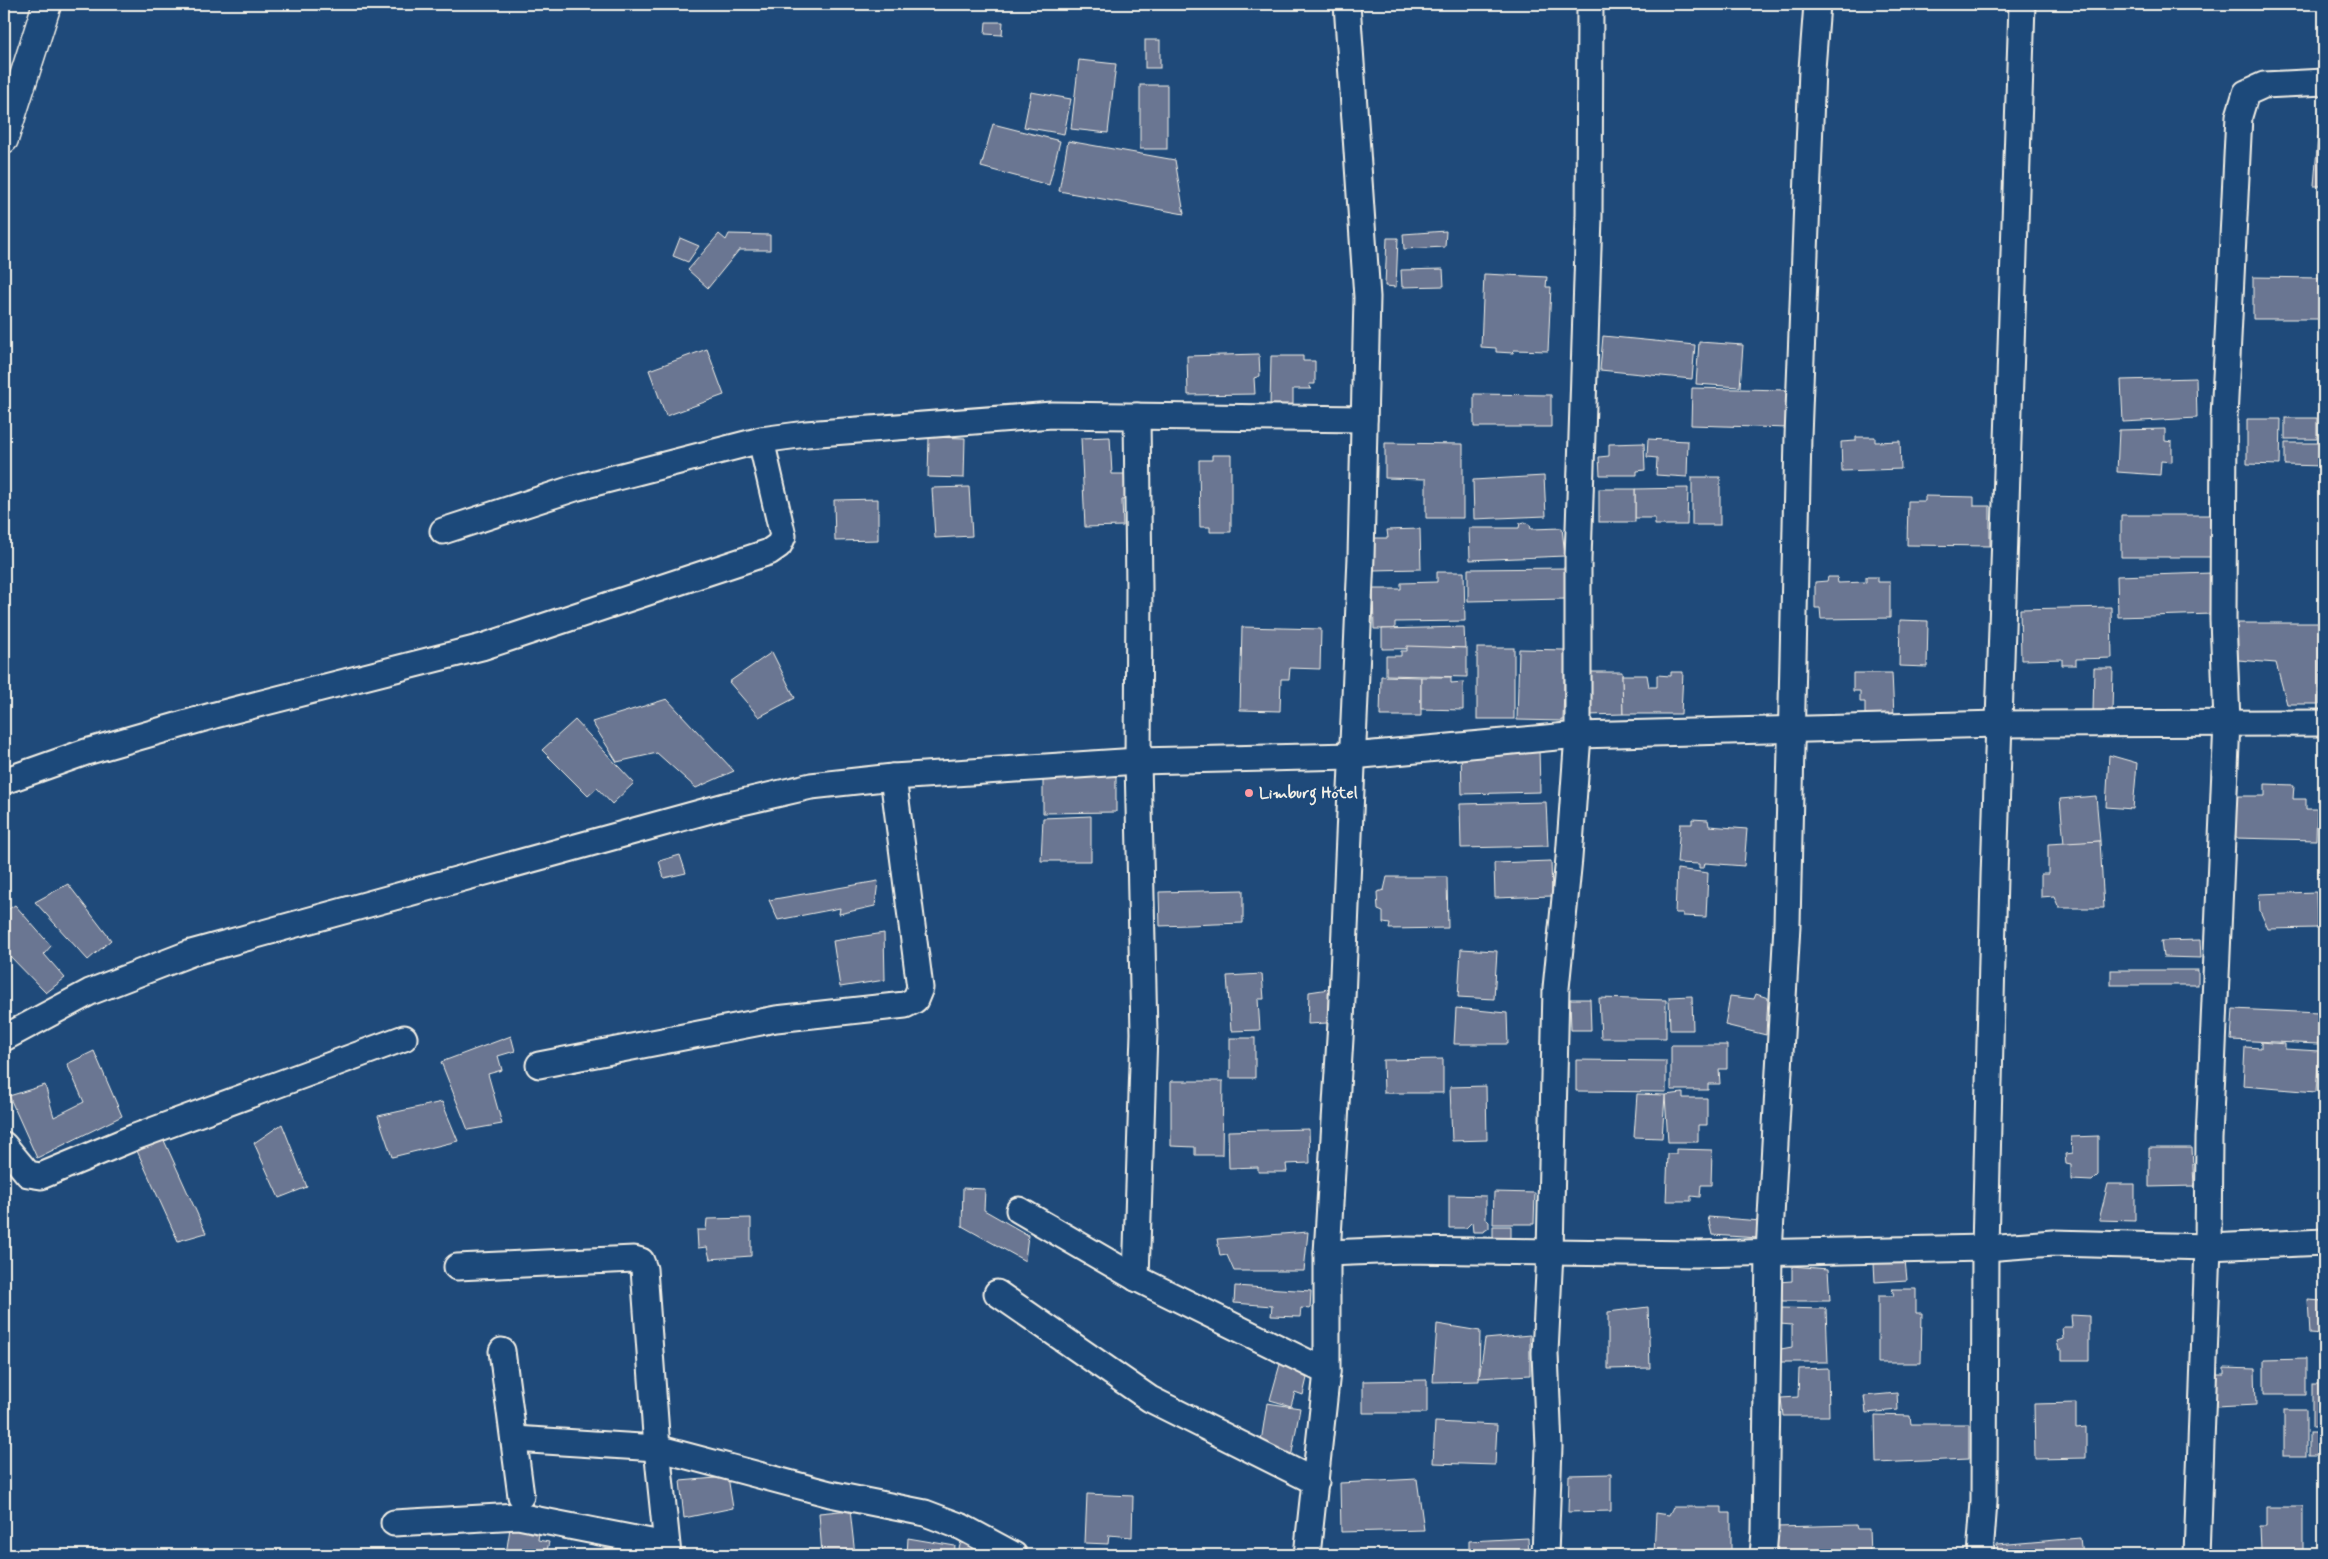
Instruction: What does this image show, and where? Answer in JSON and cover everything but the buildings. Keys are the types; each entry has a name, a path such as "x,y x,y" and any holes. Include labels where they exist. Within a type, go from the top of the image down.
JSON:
{"main road":[{"path":"4,139 47,4"}],"street":[{"path":"1307,1555 1327,1372 1327,1253 1352,756 1364,419 1367,297 1347,4"},
{"path":"1545,1555 1549,1447 1545,1353 1550,1252 1556,988 1570,858 1578,735 1578,560 1589,217 1590,4"},
{"path":"1763,1555 1770,1253 1787,925 1798,437 1817,4"},
{"path":"1980,1555 1984,1502 1985,1248 1998,724 2022,4"},
{"path":"2197,1555 2208,1247 2209,1139 2228,722 2223,619 2224,418 2239,116 2246,93 2264,85 2324,82"},
{"path":"443,531 575,488 761,440 842,430 874,430 1052,415 1364,419"},
{"path":"1136,1278 1144,1033 1138,761 1137,416"},
{"path":"4,781 86,752 214,715 482,647 769,552 779,545 783,536 761,440"},
{"path":"4,1038 90,992 191,953 725,806 811,786 893,777 1138,761 1352,756 1578,735 1998,724 2324,723"},
{"path":"539,1065 776,1019 905,1005 915,1000 920,988 893,777"},
{"path":"4,1145 28,1174 41,1176 135,1137 404,1038"},
{"path":"1018,1210 1136,1278 1327,1372"},
{"path":"1327,1253 1403,1250 1770,1253 1985,1248 2053,1243 2208,1247 2324,1242"},
{"path":"394,1523 518,1516 667,1550 657,1448 644,1269 641,1261 634,1259 457,1267"},
{"path":"997,1294 1150,1399 1316,1482"},
{"path":"502,1350 521,1496"},
{"path":"514,1439 657,1448 830,1494 925,1513 962,1527 1014,1555"}],"place":[{"name":"Limburg Hotel","path":"1249,793"}]}
